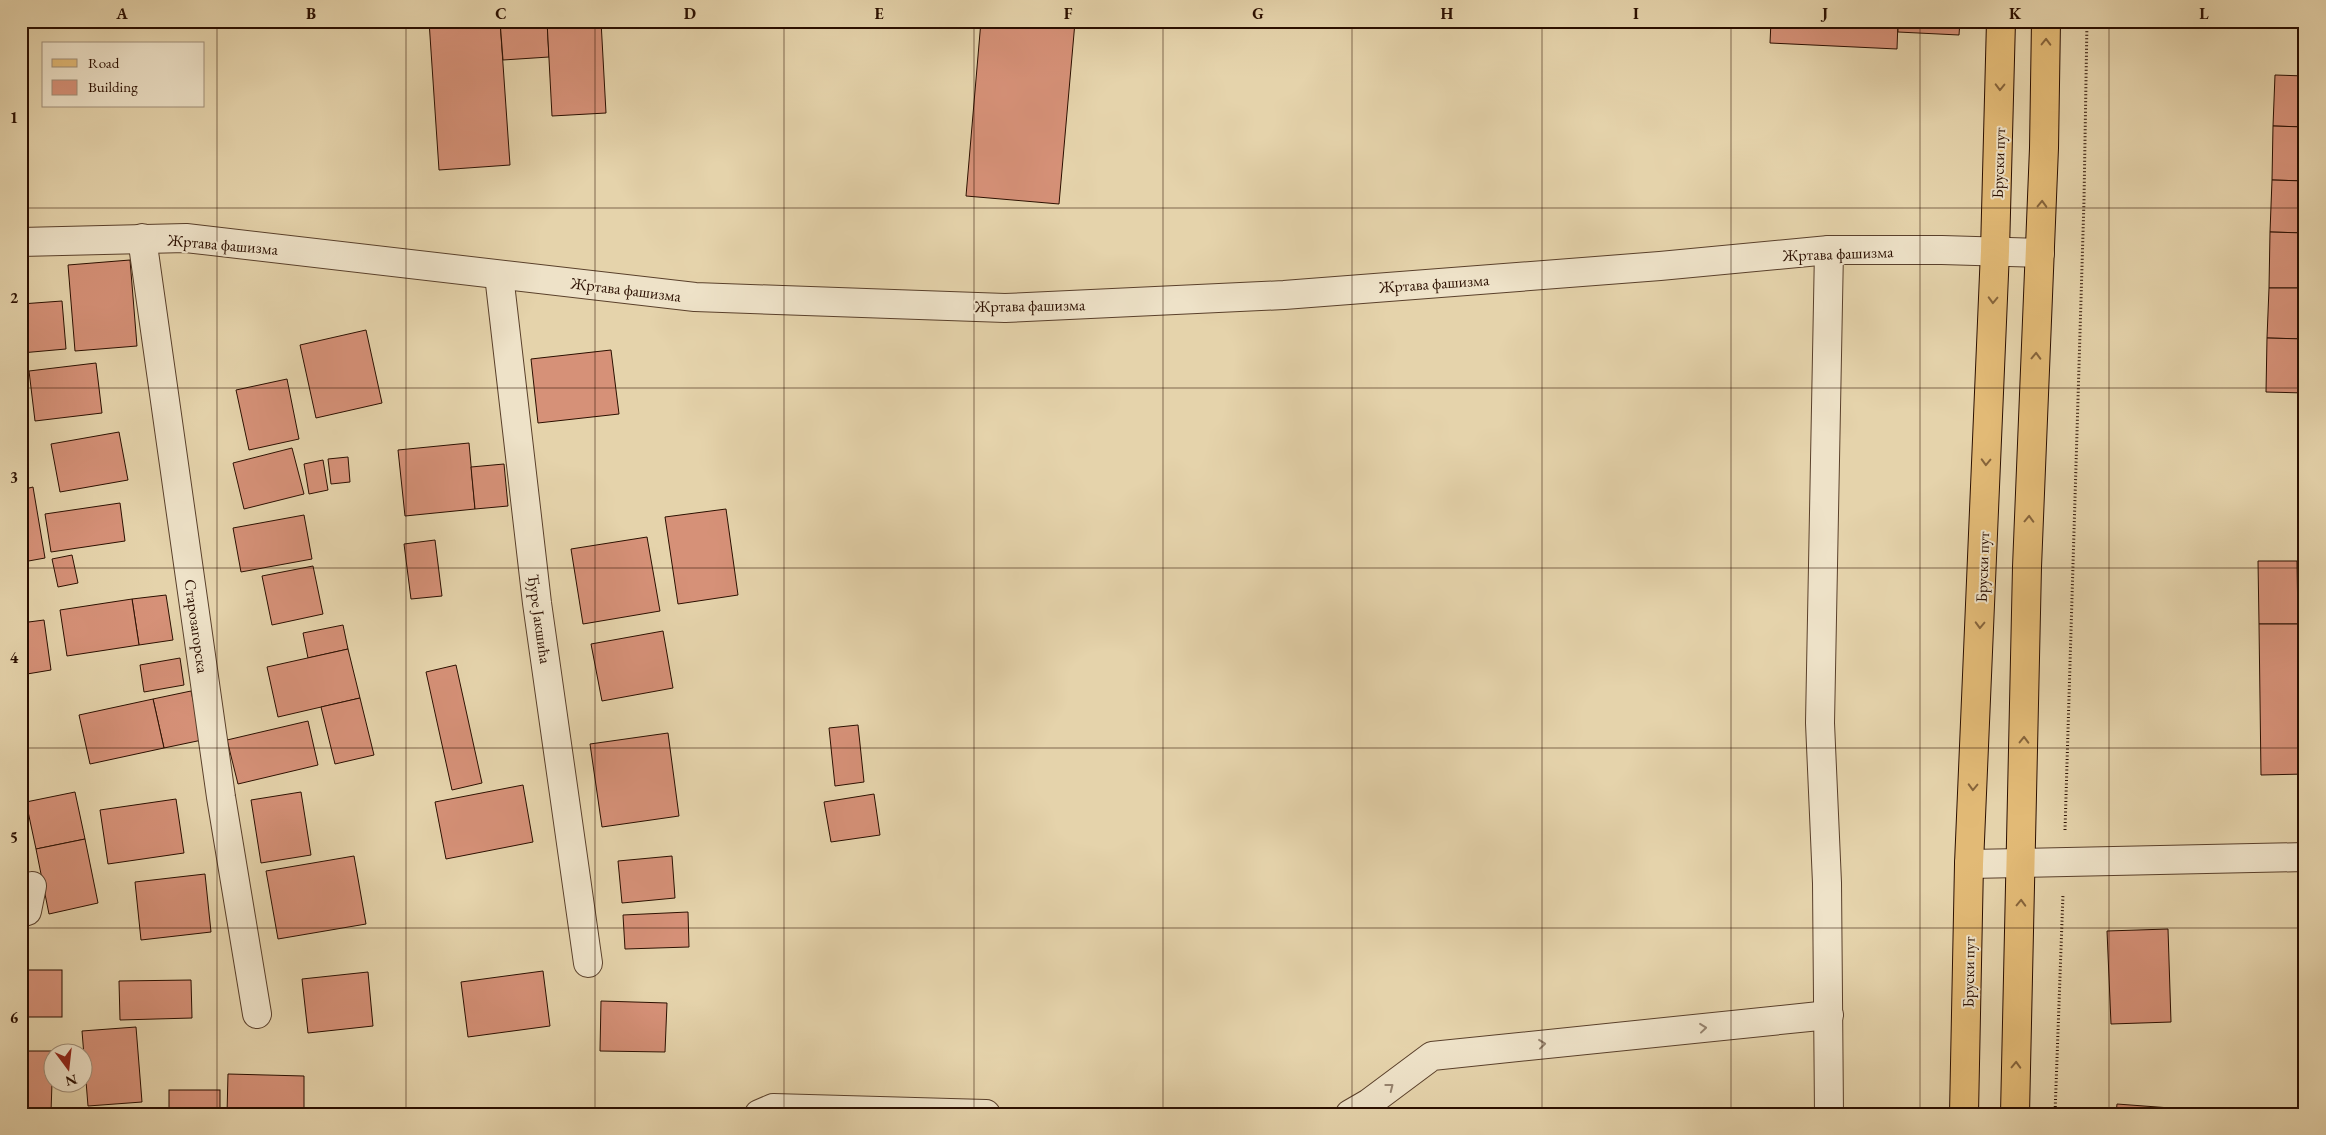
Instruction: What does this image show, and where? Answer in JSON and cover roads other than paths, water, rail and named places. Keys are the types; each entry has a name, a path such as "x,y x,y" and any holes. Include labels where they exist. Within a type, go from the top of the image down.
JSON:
{"main road":[{"name":"Бруски пут","path":"1964,1114 1970,864 1996,251 2001,21"},
{"path":"2015,1114 2027,567 2040,253 2046,21"}],"street":[{"name":"Старозагорска","path":"142,238 222,797 257,1014"},
{"name":"Жртава фашизма","path":"21,242 186,238 696,297 1005,308 1284,295 1660,266 1829,250 2040,253"},
{"path":"1829,250 1820,723 1827,883 1829,1114"},
{"name":"Ђуре Јакшића","path":"499,274 537,603 588,963"},
{"path":"1970,864 2305,858"},
{"path":"21,913 27,911 32,886"},
{"path":"1350,1114 1369,1103 1432,1056 1829,1015"},
{"path":"759,1114 773,1108 986,1114"}]}
